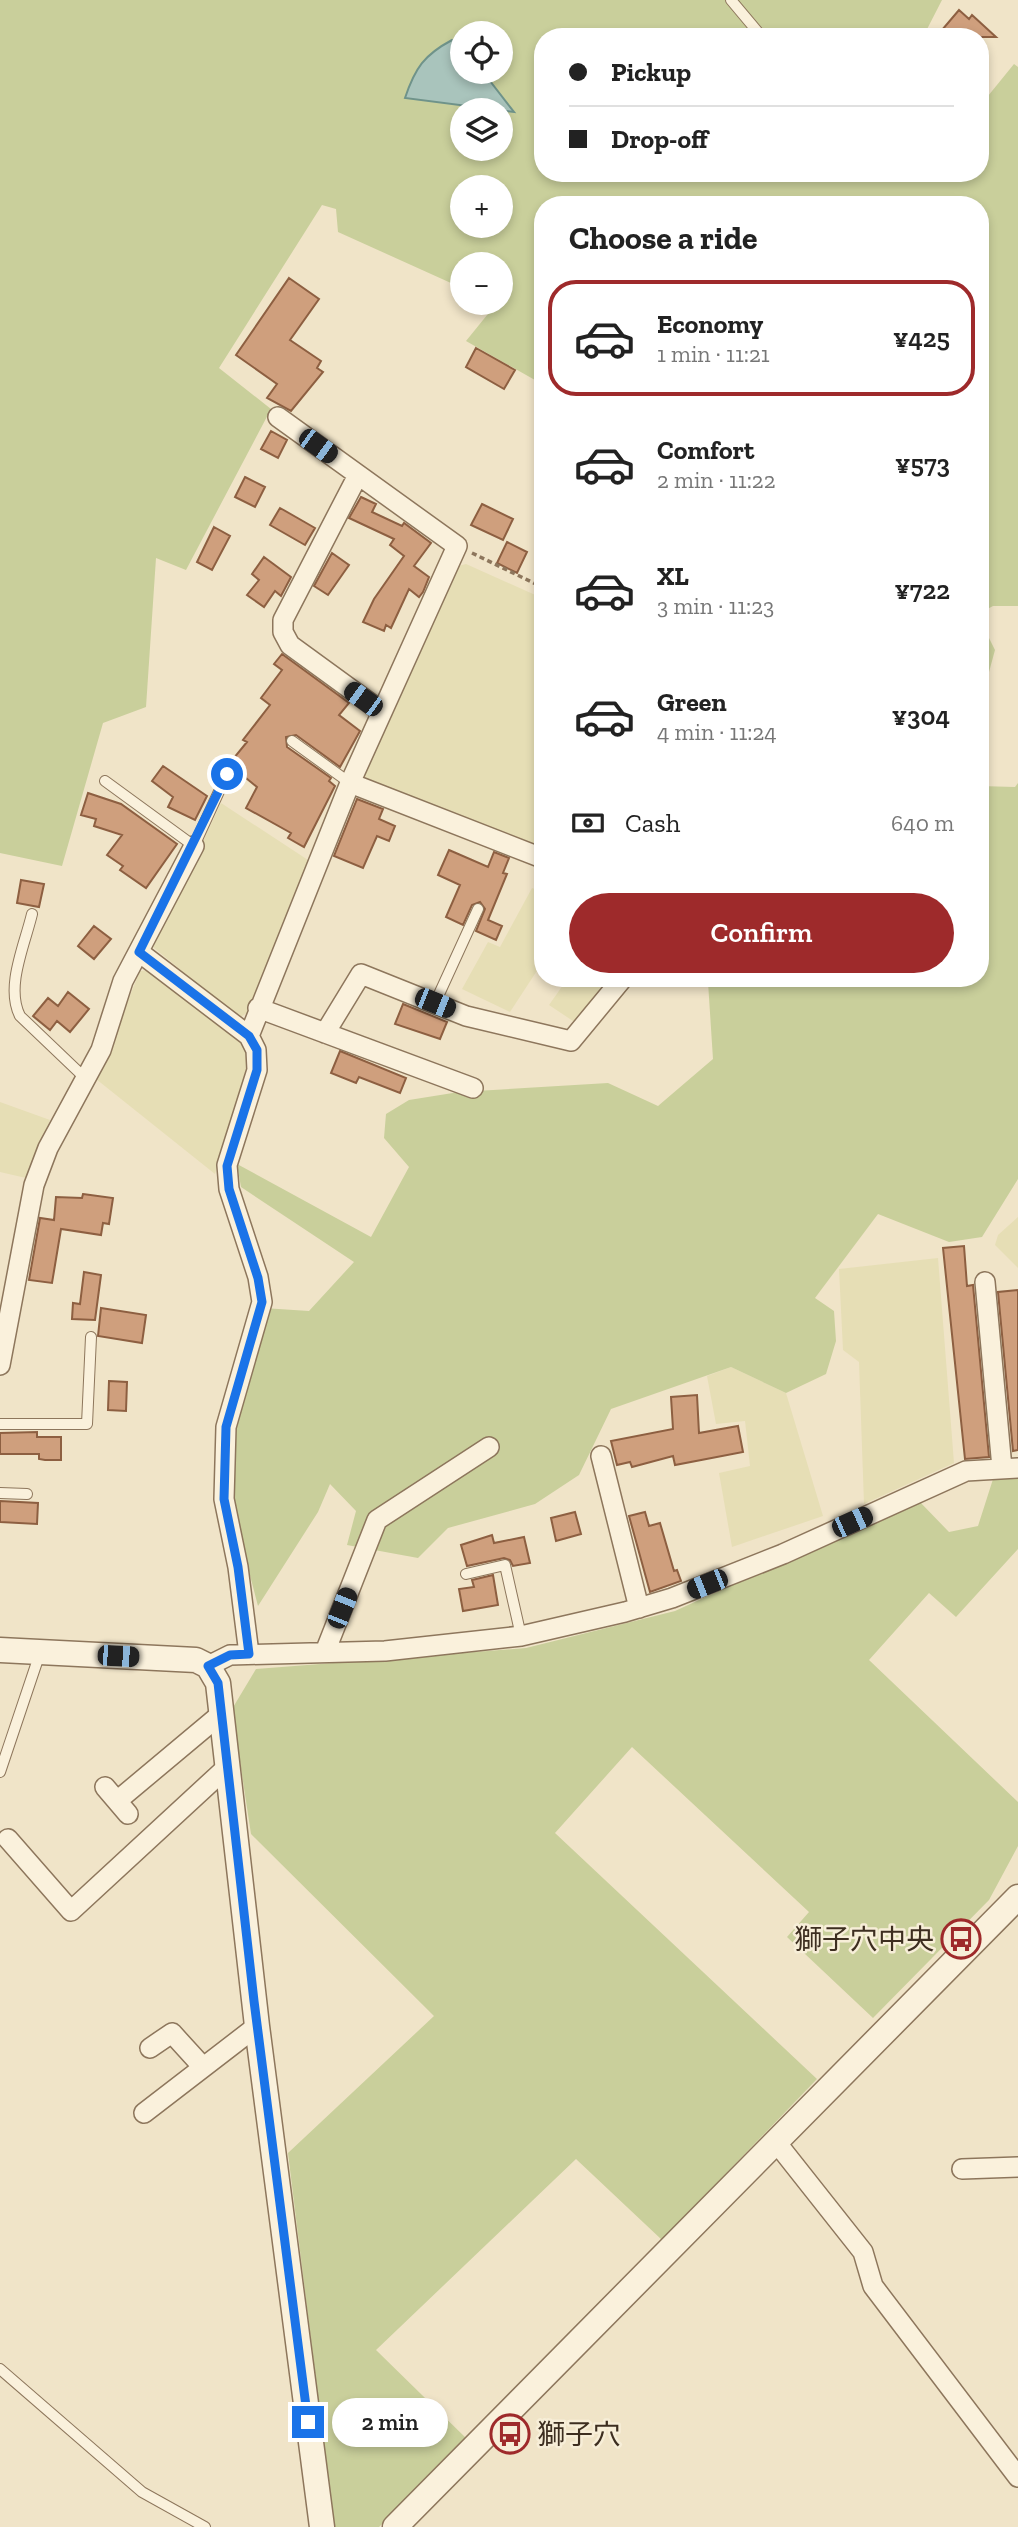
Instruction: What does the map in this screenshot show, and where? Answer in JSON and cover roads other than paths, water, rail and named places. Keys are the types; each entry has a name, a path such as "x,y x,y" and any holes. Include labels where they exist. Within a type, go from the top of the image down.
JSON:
{"street":[{"path":"249,1036 349,783 457,546 278,416"},
{"path":"358,475 283,620 283,632 290,645 382,712"},
{"path":"349,783 534,855"},
{"path":"0,1365 34,1185 48,1148 101,1049 123,981 194,846"},
{"path":"139,952 249,1036 257,1050 257,1070 227,1166 229,1189 258,1278 262,1302 226,1427 224,1499 238,1567 249,1654"},
{"path":"325,1034 361,974 466,1016 570,1041 615,987"},
{"path":"258,1009 473,1088"},
{"path":"208,1666 230,1655 385,1651 521,1636 639,1608 672,1598 782,1553 965,1471 1010,1468 985,1282"},
{"path":"325,1652 377,1520 489,1447"},
{"path":"601,1456 639,1608"},
{"path":"0,1650 196,1660 208,1666 218,1683 257,2026 322,2527"},
{"path":"117,1800 221,1714"},
{"path":"8,1839 71,1911 226,1769"},
{"path":"395,2527 1018,1898"},
{"path":"144,2113 257,2026"},
{"path":"150,2048 172,2032 202,2066"},
{"path":"776,2142 863,2252 873,2286 1018,2477"},
{"path":"962,2169 1018,2167"}],"lane":[{"path":"731,0 754,28"},
{"path":"292,741 349,783"},
{"path":"105,781 194,846 227,774"},
{"path":"435,1003 478,909"},
{"path":"32,914 14,989 14,1004 20,1016 85,1078"},
{"path":"0,1424 87,1424 90,1337"},
{"path":"0,1493 27,1494"},
{"path":"466,1574 505,1565 521,1636"},
{"path":"0,1772 40,1653"},
{"path":"0,2369 142,2492 205,2527"}],"water":[{"path":"450,41 450,84 492,84 503,98 450,98 450,104 405,98 422,63 434,51"}],"place":[{"name":"獅子穴中央","path":"961,1939"},
{"name":"獅子穴","path":"510,2434"}]}
